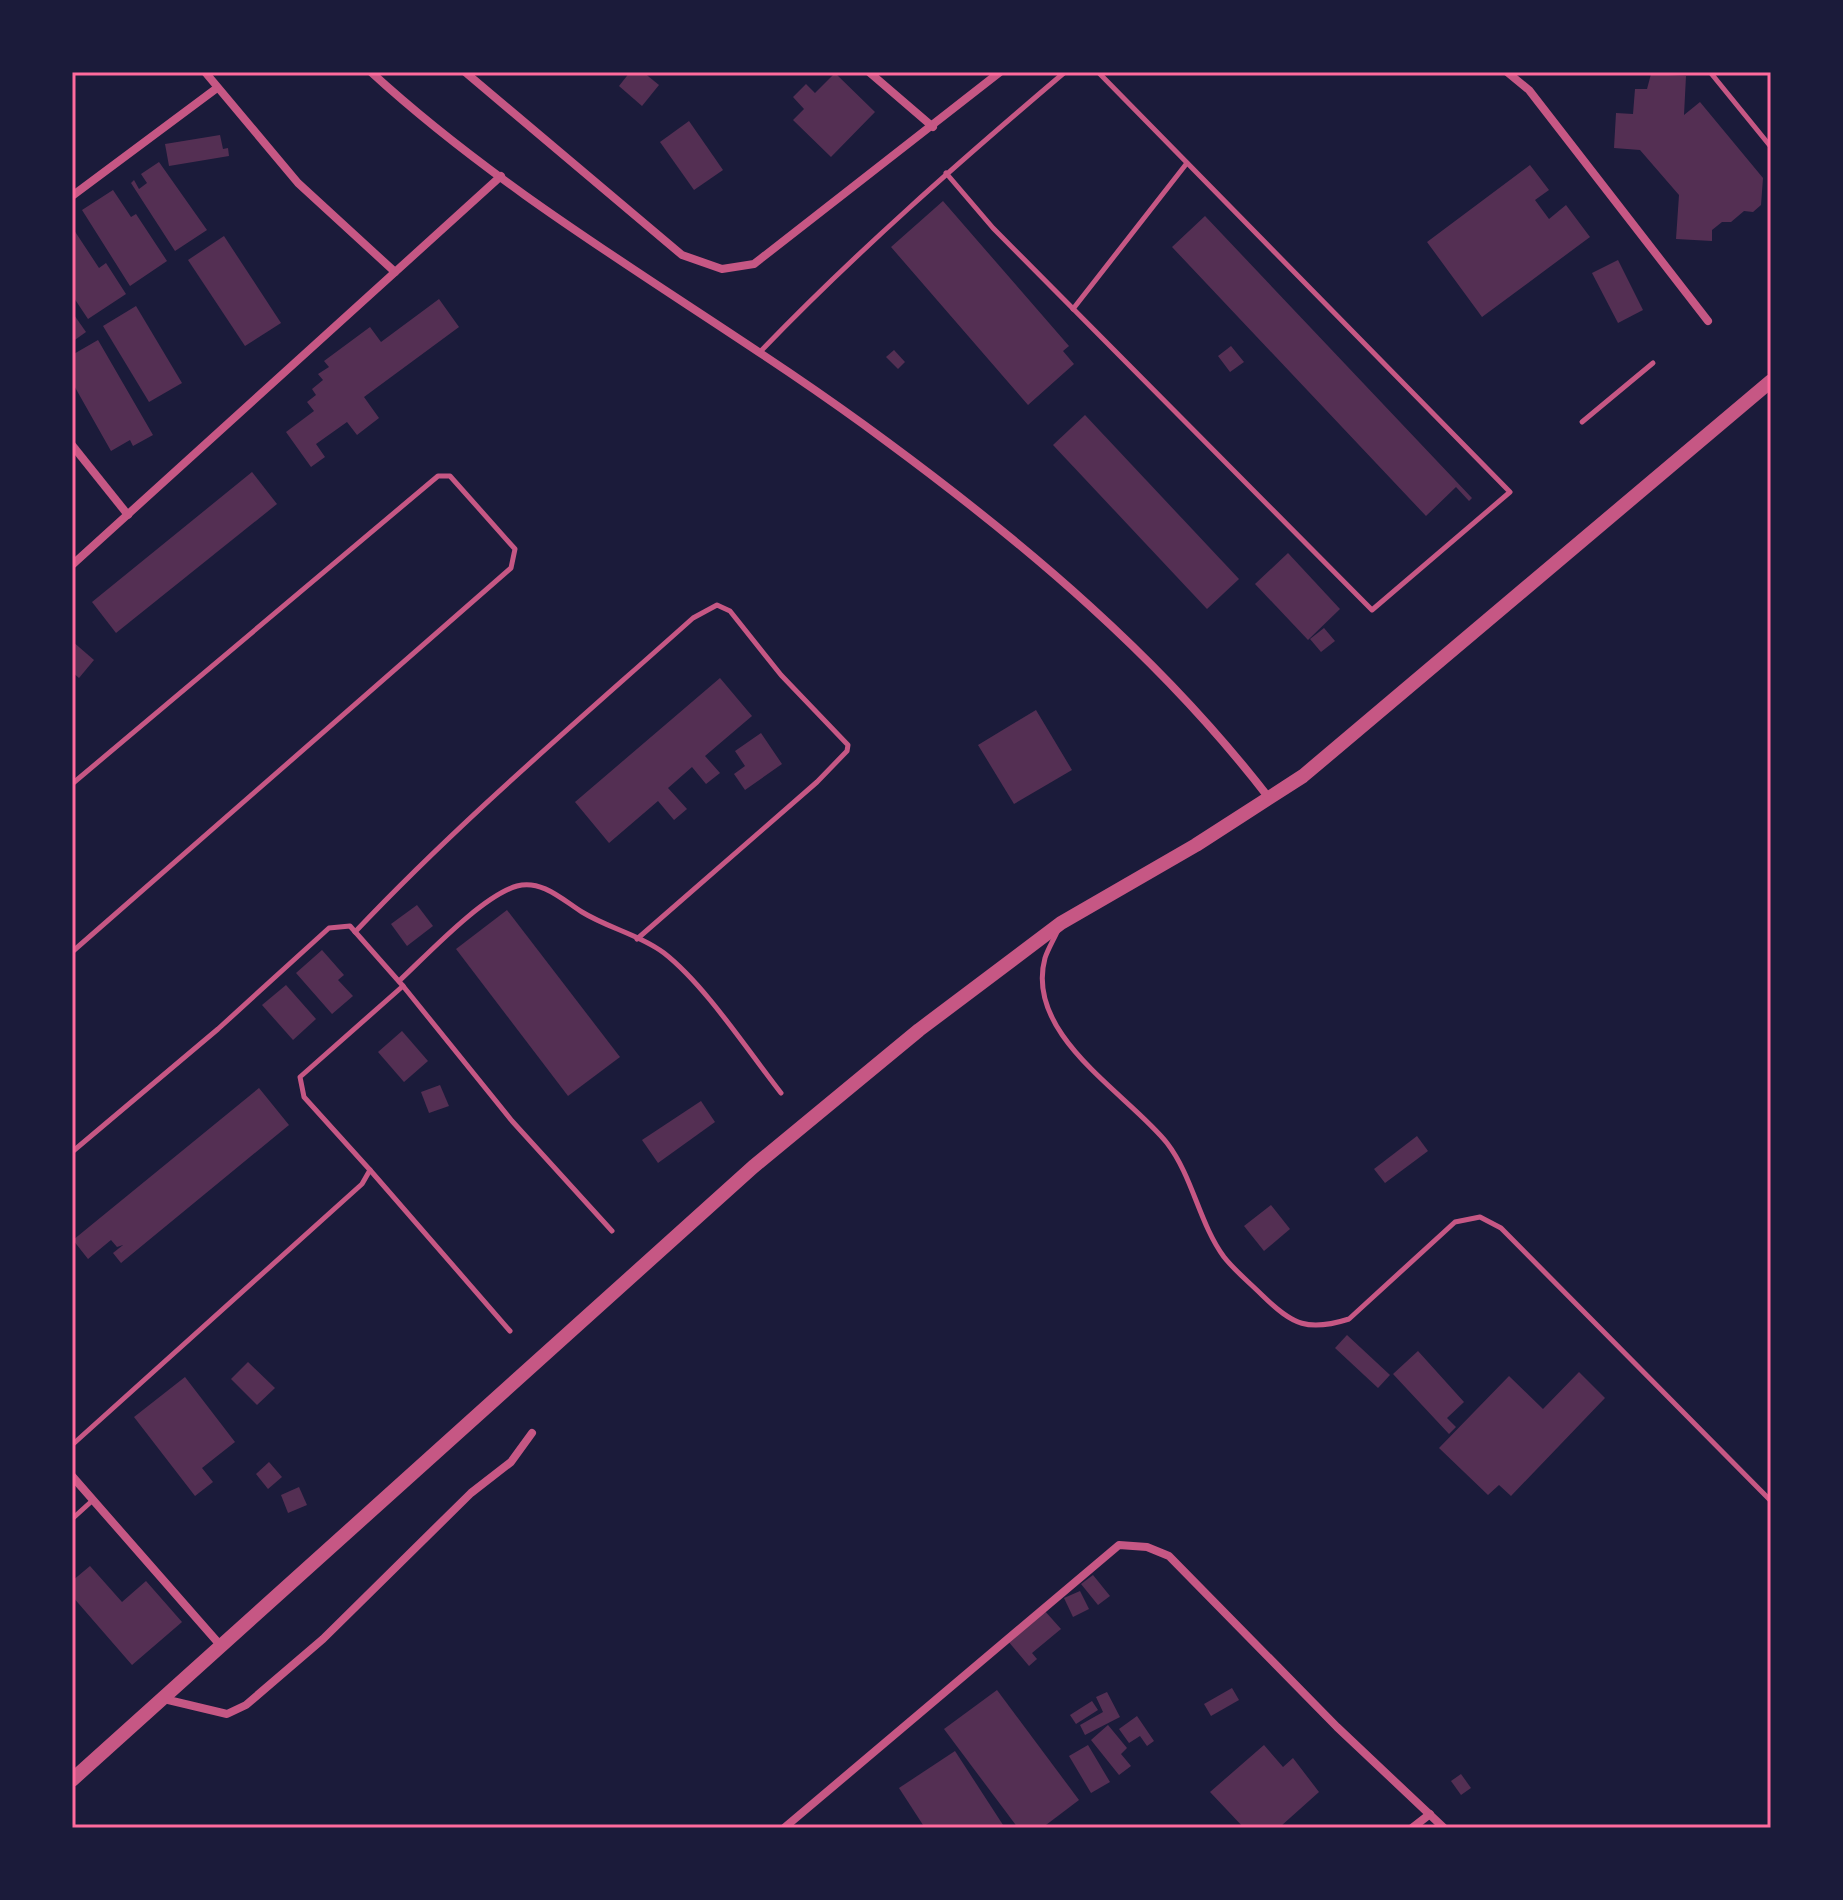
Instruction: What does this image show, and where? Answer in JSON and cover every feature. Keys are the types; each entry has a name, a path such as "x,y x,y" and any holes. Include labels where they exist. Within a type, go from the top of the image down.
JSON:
{"street":[{"path":"205,72 298,183 395,272"},
{"path":"371,72 418,115 501,176 885,440 1018,544 1140,651 1221,735 1269,798"},
{"path":"465,72 682,255 722,269 754,264 1000,72"},
{"path":"869,72 933,127"},
{"path":"1507,72 1529,90 1708,321"},
{"path":"72,196 217,88"},
{"path":"72,565 501,176"},
{"path":"72,1780 753,1167 919,1030 1061,923 1303,776 1771,381"},
{"path":"72,445 128,515"},
{"path":"163,1698 227,1714 246,1705 323,1639 471,1493 511,1462 532,1433"},
{"path":"72,1476 221,1646"},
{"path":"784,1828 1119,1545 1147,1547 1169,1556 1337,1727 1444,1828"},
{"path":"1412,1828 1430,1814"}],"lane":[{"path":"759,354 813,297 946,173 1065,72"},
{"path":"946,173 993,228 1372,610 1510,492 1098,72"},
{"path":"1710,72 1771,147"},
{"path":"1073,309 1187,163"},
{"path":"1582,422 1653,363"},
{"path":"72,784 438,476 450,476 515,549 511,568 72,952"},
{"path":"355,932 434,850 523,768 693,618 717,605 730,611 781,675 848,745 847,751 817,782 637,939"},
{"path":"510,1331 304,1097 300,1077 401,984 452,931 503,892 518,885 532,885 565,899 580,911 663,953 687,976 781,1093"},
{"path":"1061,923 1045,959 1044,986 1050,1011 1094,1075 1137,1111 1168,1145 1224,1257 1282,1315 1303,1326 1330,1325 1349,1319 1455,1222 1480,1217 1501,1228 1771,1501"},
{"path":"72,1152 218,1029 329,928 346,925 401,984 512,1121 612,1231"},
{"path":"72,1445 362,1184 370,1170"},
{"path":"72,1519 93,1500"}],"building":[{"path":"630,72 643,72 659,85 642,106 619,86"},
{"path":"835,73 875,112 831,157 793,120 804,109 793,97 806,84 815,93"},
{"path":"1651,74 1686,76 1684,115 1700,102 1763,178 1761,205 1753,212 1744,211 1731,222 1722,222 1712,230 1712,241 1676,239 1679,195 1640,150 1614,148 1616,113 1633,114 1635,89 1647,89"},
{"path":"689,121 723,170 694,190 660,142"},
{"path":"220,135 223,149 228,148 229,156 169,166 165,144"},
{"path":"159,162 207,230 175,251 131,183 134,180 139,189 147,183 141,174"},
{"path":"1530,165 1549,190 1535,200 1549,219 1566,205 1590,237 1482,317 1427,242"},
{"path":"113,190 131,217 136,214 167,261 130,286 82,210"},
{"path":"943,201 1069,346 1063,351 1074,364 1028,405 891,247"},
{"path":"1205,216 1472,498 1469,501 1456,487 1426,516 1172,247"},
{"path":"72,227 99,268 106,263 126,294 88,319 72,295"},
{"path":"224,236 281,323 245,346 188,260"},
{"path":"1618,260 1643,310 1618,323 1592,273"},
{"path":"439,299 459,327 364,397 379,418 357,435 347,422 316,444 325,457 311,467 286,432 314,411 307,402 316,395 312,389 323,380 318,374 329,367 324,361 370,327 381,342"},
{"path":"136,306 182,383 149,402 103,326"},
{"path":"72,312 86,332 72,342"},
{"path":"98,340 153,435 133,446 130,440 111,451 72,382 72,355"},
{"path":"1231,346 1244,362 1230,372 1218,356"},
{"path":"894,350 905,362 898,369 886,357"},
{"path":"1085,415 1239,579 1207,609 1053,445"},
{"path":"252,472 277,504 116,633 92,602"},
{"path":"1288,553 1340,609 1308,640 1255,584"},
{"path":"1324,628 1335,641 1321,652 1310,639"},
{"path":"72,641 94,660 79,678 72,672"},
{"path":"720,678 752,716 705,756 720,773 706,784 692,767 668,788 687,809 674,820 658,801 609,843 575,802"},
{"path":"1036,710 1072,770 1014,804 978,745"},
{"path":"761,733 782,764 745,790 734,774 745,766 735,751"},
{"path":"417,905 433,926 407,946 391,924"},
{"path":"507,910 620,1057 568,1096 456,949"},
{"path":"322,950 344,975 338,980 353,996 332,1014 296,973"},
{"path":"286,985 316,1019 293,1040 262,1005"},
{"path":"402,1031 428,1061 404,1082 378,1052"},
{"path":"440,1085 449,1106 429,1113 421,1092"},
{"path":"259,1088 289,1125 121,1263 113,1253 123,1245 117,1247 111,1240 88,1259 73,1240"},
{"path":"701,1101 715,1122 658,1163 642,1140"},
{"path":"1417,1136 1428,1151 1385,1183 1374,1169"},
{"path":"1271,1205 1290,1229 1264,1251 1244,1226"},
{"path":"1347,1335 1390,1375 1378,1388 1335,1348"},
{"path":"1418,1351 1464,1402 1447,1418 1456,1427 1449,1434 1393,1374"},
{"path":"248,1362 275,1388 257,1405 231,1379"},
{"path":"1579,1372 1605,1398 1511,1496 1499,1485 1488,1495 1439,1448 1509,1376 1543,1409"},
{"path":"185,1377 235,1442 202,1468 213,1482 195,1496 134,1417"},
{"path":"269,1462 282,1477 268,1489 256,1474"},
{"path":"299,1487 307,1505 288,1513 281,1495"},
{"path":"90,1566 122,1602 146,1581 182,1622 132,1665 72,1596 72,1581"},
{"path":"1093,1575 1110,1596 1098,1605 1081,1584"},
{"path":"1080,1591 1089,1609 1073,1617 1064,1598"},
{"path":"1044,1610 1061,1629 1032,1653 1037,1659 1029,1666 1008,1641"},
{"path":"1232,1688 1239,1700 1211,1716 1204,1704"},
{"path":"997,1690 1079,1800 1042,1828 1018,1828 944,1729"},
{"path":"1107,1692 1120,1717 1085,1735 1080,1725 1103,1712 1096,1697"},
{"path":"1092,1701 1098,1710 1076,1724 1070,1715"},
{"path":"1137,1716 1154,1741 1147,1746 1140,1736 1129,1743 1119,1729"},
{"path":"1108,1725 1127,1748 1121,1754 1131,1766 1119,1775 1091,1740"},
{"path":"1088,1745 1110,1782 1091,1793 1069,1756"},
{"path":"1264,1745 1283,1767 1293,1758 1319,1792 1281,1826 1283,1828 1244,1828 1210,1792"},
{"path":"955,1751 1005,1828 925,1828 899,1788"},
{"path":"1461,1774 1471,1788 1461,1795 1451,1781"}]}
